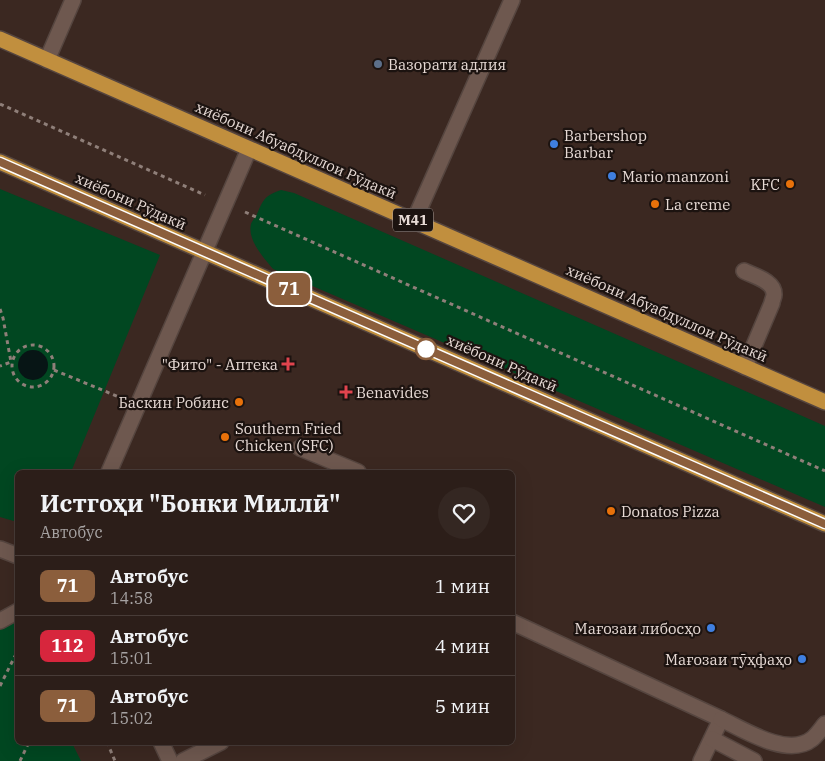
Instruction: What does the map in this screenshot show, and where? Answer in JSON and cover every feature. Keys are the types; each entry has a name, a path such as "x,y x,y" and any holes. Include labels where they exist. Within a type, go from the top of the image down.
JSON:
{"highway":[{"name":"хиёбони Абуабдуллои Рӯдакӣ","path":"0,39 825,402"},
{"name":"хиёбони Рӯдакӣ","path":"0,162 825,524"}],"street":[{"path":"47,60 73,0"},
{"path":"414,221 512,0"},
{"path":"110,470 249,149"},
{"path":"744,271 766,281 774,294 745,367"},
{"path":"300,448 353,470"},
{"path":"0,549 15,555"},
{"path":"0,621 15,613"},
{"path":"515,623 773,742 783,745 803,744 812,739 825,724"},
{"path":"701,761 721,719"},
{"path":"712,738 754,761"},
{"path":"162,745 170,761"},
{"path":"183,761 215,745"}],"path":[{"path":"0,104 825,471"},
{"path":"0,308 11,362 11,369 19,382 25,386 40,386 51,377 54,370 52,356 43,346 37,344 23,346 14,355 11,362 0,366"},
{"path":"54,370 138,405"},
{"path":"0,686 15,656"},
{"path":"20,761 28,745"},
{"path":"107,745 115,761"}],"green space":[{"path":"0,189 160,255 72,470 15,470 15,521 0,517"},
{"path":"281,190 294,193 825,426 825,507 273,269 261,254 251,236 250,230 261,204 271,194"},
{"path":"15,620 15,745 73,745 81,761 0,761 0,628"}],"shaded area":[{"path":"33,350 44,354 48,365 44,376 33,380 22,376 18,365 22,354"}],"bus line":[{"name":"71","path":"0,162 825,524"}],"place":[{"name":"Вазорати адлия","path":"378,64"},
{"name":"Barbershop Barbar","path":"554,144"},
{"name":"Mario manzoni","path":"612,176"},
{"name":"KFC","path":"790,184"},
{"name":"La creme","path":"655,204"},
{"name":"\"Фито\" - Аптека","path":"288,364"},
{"name":"Benavides","path":"346,392"},
{"name":"Баскин Робинс","path":"239,402"},
{"name":"Southern Fried Chicken (SFC)","path":"225,437"},
{"name":"Donatos Pizza","path":"611,511"},
{"name":"Мағозаи либосҳо","path":"711,628"},
{"name":"Мағозаи тӯҳфаҳо","path":"802,659"}]}
